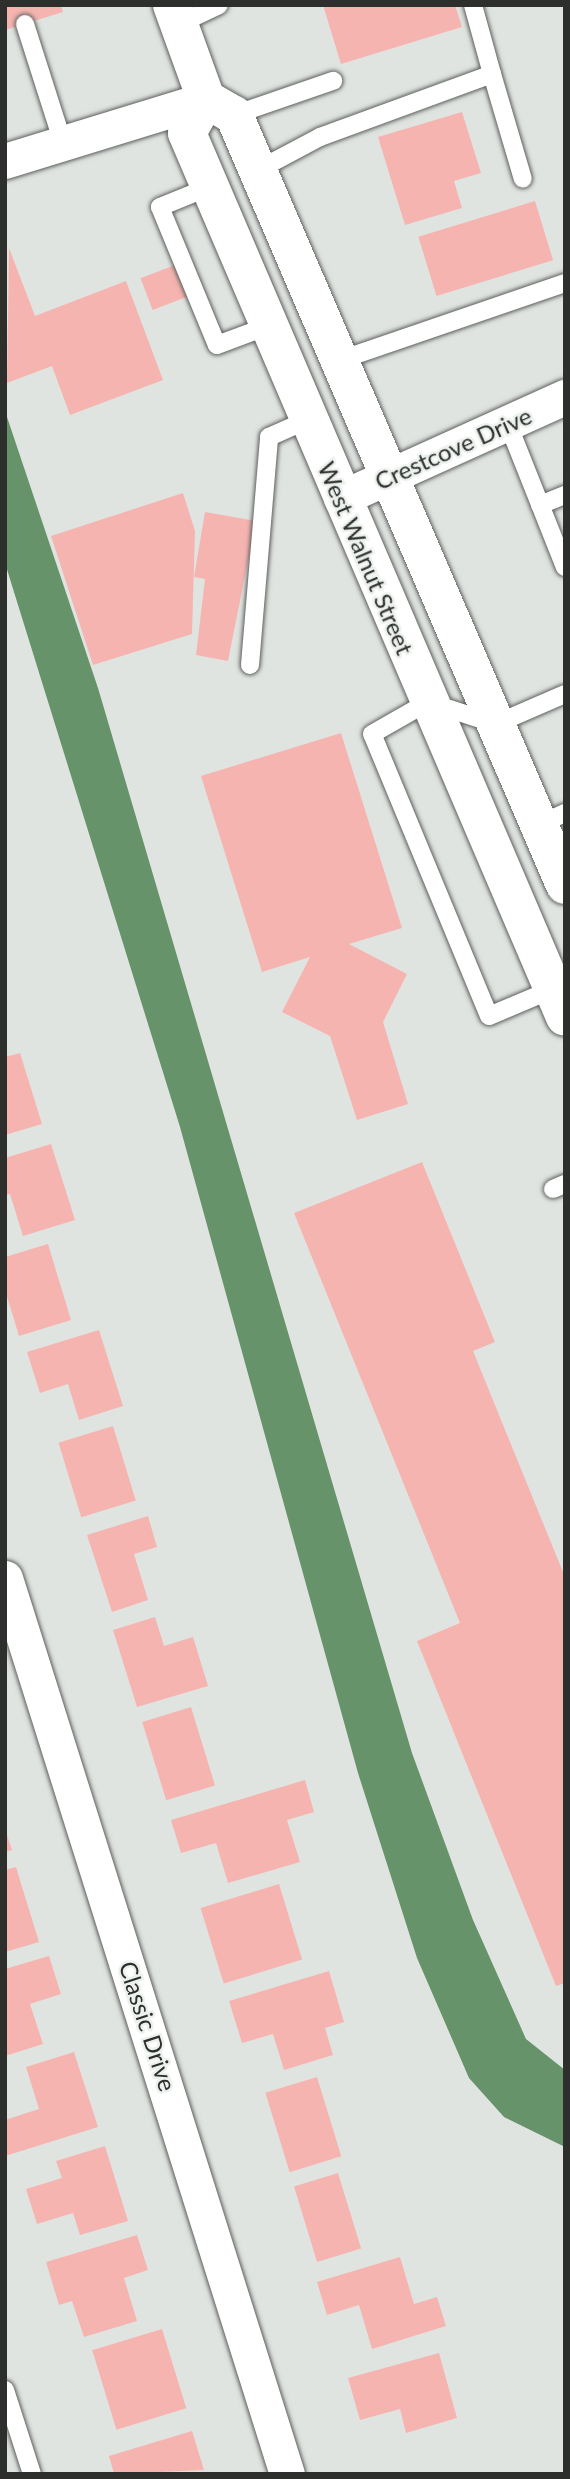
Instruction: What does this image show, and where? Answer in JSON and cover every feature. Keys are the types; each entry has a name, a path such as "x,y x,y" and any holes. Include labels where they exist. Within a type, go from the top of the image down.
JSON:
{"main road":[{"path":"176,15 220,107 258,170 496,724 552,819 565,885"},
{"name":"West Walnut Street","path":"220,107 187,133 307,420 559,1003"}],"street":[{"path":"5,161 63,143 220,107"},
{"name":"Crestcove Drive","path":"341,498 565,397"},
{"name":"Classic Drive","path":"5,1578 287,2474"}],"lane":[{"path":"176,15 219,5"},
{"path":"475,13 523,179"},
{"path":"25,24 63,143"},
{"path":"258,170 320,137 492,74"},
{"path":"220,107 333,81"},
{"path":"209,187 160,207 217,345 268,326"},
{"path":"340,360 565,283"},
{"path":"250,665 269,438 307,420"},
{"path":"508,424 565,567"},
{"path":"540,505 565,495"},
{"path":"559,1003 489,1016 372,734 428,702 496,724 565,694"},
{"path":"5,2390 32,2474"}],"shaded area":[{"path":"5,411 98,688 412,1753 473,1920 526,2039 565,2070 565,2147 504,2117 469,2078 417,1958 358,1773 180,1127 5,563"}],"building":[{"path":"5,5 61,5 63,12 5,30"},
{"path":"323,5 455,5 462,27 341,64"},
{"path":"462,112 481,173 454,181 462,208 405,225 378,137"},
{"path":"535,201 553,260 436,296 418,237"},
{"path":"9,248 35,316 126,281 163,380 70,415 52,366 7,383"},
{"path":"175,265 187,297 153,310 140,278"},
{"path":"183,493 195,531 192,634 93,665 51,536"},
{"path":"205,512 256,521 228,661 196,655 205,579 194,577"},
{"path":"341,733 402,928 349,944 407,974 383,1022 408,1104 357,1120 330,1036 282,1012 310,957 262,972 201,776"},
{"path":"20,1053 42,1124 5,1135 5,1057"},
{"path":"51,1144 75,1220 23,1236 10,1194 5,1195 5,1158"},
{"path":"422,1162 495,1342 473,1351 565,1577 565,1983 556,1986 417,1641 460,1623 294,1213"},
{"path":"48,1244 71,1320 19,1336 5,1290 5,1257"},
{"path":"99,1330 123,1406 79,1420 68,1384 40,1393 27,1352"},
{"path":"113,1426 136,1501 81,1517 58,1443"},
{"path":"148,1516 157,1547 134,1554 148,1600 112,1612 87,1535"},
{"path":"155,1617 164,1646 193,1637 208,1686 137,1707 113,1630"},
{"path":"191,1707 215,1785 166,1800 142,1722"},
{"path":"305,1780 314,1812 287,1820 300,1862 228,1883 216,1843 181,1853 171,1820"},
{"path":"5,1829 12,1850 5,1852"},
{"path":"16,1867 39,1942 5,1952 5,1870"},
{"path":"279,1884 302,1960 224,1984 201,1908"},
{"path":"49,1956 61,1994 30,2004 43,2044 5,2056 5,1969"},
{"path":"329,1971 344,2022 325,2028 333,2055 284,2070 273,2034 242,2043 229,2001"},
{"path":"74,2052 98,2127 5,2156 5,2120 39,2109 26,2067"},
{"path":"317,2077 341,2156 290,2172 265,2093"},
{"path":"105,2146 128,2221 80,2235 73,2213 37,2224 26,2189 62,2178 56,2161"},
{"path":"338,2173 361,2249 317,2262 294,2186"},
{"path":"137,2235 148,2270 124,2278 137,2321 84,2337 72,2301 59,2305 46,2262"},
{"path":"400,2257 414,2304 437,2297 446,2326 372,2349 359,2305 327,2315 317,2282"},
{"path":"162,2329 186,2408 116,2430 92,2350"},
{"path":"439,2353 457,2418 406,2433 400,2409 360,2420 348,2378"},
{"path":"192,2431 204,2470 114,2474 109,2456"}]}
